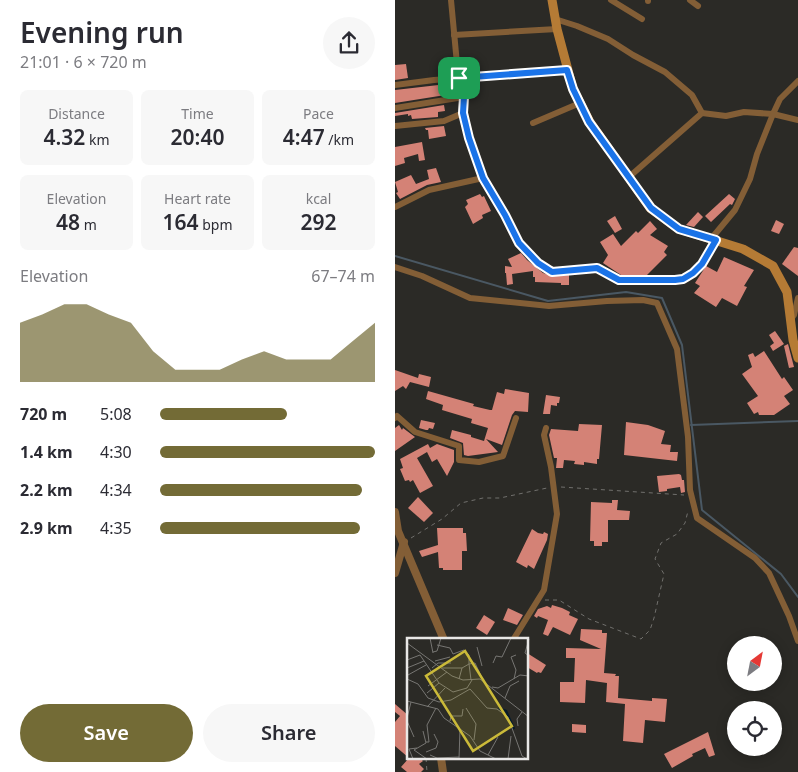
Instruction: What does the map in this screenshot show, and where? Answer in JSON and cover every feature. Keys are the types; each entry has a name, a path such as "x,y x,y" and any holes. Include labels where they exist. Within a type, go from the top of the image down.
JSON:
{"main road":[{"path":"552,0 567,70 573,89 589,122 651,208 679,229 743,250 773,266 787,292 793,340 798,358"}],"street":[{"path":"451,0 459,78 464,97 463,113 469,138 483,178 519,243 538,263 552,272 597,268 619,280 644,281 683,279 693,273 702,264 713,240 735,210 750,179 757,154 780,99 798,81"},
{"path":"611,0 642,19"},
{"path":"691,0 698,6"},
{"path":"555,19 608,39 665,72 692,95 702,113"},
{"path":"454,35 557,29"},
{"path":"395,85 567,70"},
{"path":"395,108 464,97"},
{"path":"533,123 580,103"},
{"path":"629,178 702,113 726,116 744,112 773,114 798,120"},
{"path":"395,126 444,121 463,113"},
{"path":"395,206 429,190 483,178"},
{"path":"395,268 422,276 470,298 549,306 607,301 643,300 657,303 677,349 688,437 691,495 697,518 755,558 769,573 789,616 798,641"},
{"path":"791,319 794,315 798,298"},
{"path":"395,418 397,416 415,432 459,446 459,460 479,462 503,456 516,418"},
{"path":"514,638 544,590 557,514 554,486 544,435 546,428"},
{"path":"395,512 398,531 443,638"},
{"path":"395,573 404,542"}],"path":[{"path":"404,542 442,519 461,503 483,498 500,498 554,486 691,495 685,523 677,534 661,543 655,559 664,574 650,630 641,638 589,619 559,600 537,600"}],"building":[{"path":"406,64 408,78 395,80 395,65"},
{"path":"456,83 458,93 395,103 395,90"},
{"path":"444,105 445,111 438,112 438,117 412,119 411,115 408,116 408,114 395,116 395,113"},
{"path":"444,126 446,136 429,139 428,130 425,128"},
{"path":"422,142 425,160 419,161 418,154 404,158 405,163 395,166 395,147"},
{"path":"436,168 441,182 427,185 400,199 396,193 398,192 395,182 411,175 416,184 429,179 427,170"},
{"path":"480,194 482,197 484,196 491,211 482,215 483,218 473,224 465,207 468,204 466,200"},
{"path":"729,194 735,199 732,205 730,204 711,222 705,216"},
{"path":"698,212 703,217 694,227 686,225"},
{"path":"615,216 622,229 615,233 607,221"},
{"path":"776,220 784,224 779,234 771,231"},
{"path":"650,221 657,229 650,235 668,246 664,252 667,255 647,275 621,275 603,263 608,255 600,242 613,234 621,246 636,231 638,233"},
{"path":"794,247 798,248 798,276 782,264"},
{"path":"521,253 543,273 552,276 569,275 569,285 535,282 533,271 512,274 513,284 507,285 505,266 512,267 508,259"},
{"path":"724,257 754,270 744,286 747,287 737,306 722,298 716,307 694,293 700,286 695,283 706,266 717,272"},
{"path":"775,331 784,344 773,351 770,346 774,343 769,335"},
{"path":"788,344 794,367 789,368 784,346"},
{"path":"764,351 782,379 784,377 793,390 784,396 790,404 774,415 759,415 758,412 754,414 747,403 758,396 742,374 752,367 748,355 753,353 755,357"},
{"path":"395,370 418,378 419,374 431,377 429,387 410,382 406,389 403,386 395,391"},
{"path":"505,389 529,393 528,412 515,411 502,445 486,439 498,452 468,456 464,455 463,443 450,438 452,430 484,441 488,428 471,423 472,419 442,410 443,405 426,399 428,391 474,404 473,406 492,410 497,392 504,394"},
{"path":"546,395 560,397 557,406 551,405 550,414 543,414"},
{"path":"421,420 435,423 433,429 419,428"},
{"path":"626,422 648,425 665,431 661,444 671,445 670,452 678,452 677,461 624,455"},
{"path":"579,424 602,425 597,464 584,462 584,465 574,464 575,461 564,460 563,468 556,468 557,458 554,458 549,435 551,429 578,431"},
{"path":"399,425 402,430 403,428 415,437 395,451 395,428"},
{"path":"428,444 430,448 437,444 454,450 454,462 447,476 437,459 432,462 427,452 417,458 433,486 420,493 413,480 410,482 409,480 405,481 400,469 403,468 400,459"},
{"path":"679,474 682,480 684,480 685,492 681,493 680,487 659,492 657,476"},
{"path":"418,497 433,513 424,522 408,508"},
{"path":"612,500 618,500 617,510 630,511 629,520 608,520 608,542 602,542 602,546 594,546 594,541 590,541 591,502 612,503"},
{"path":"437,528 463,528 463,533 466,533 467,551 462,551 462,570 443,570 443,568 439,568 438,552 422,557 419,551 438,545"},
{"path":"532,529 538,533 543,534 544,532 548,534 534,569 528,565 527,568 516,562"},
{"path":"552,605 570,612 569,615 578,619 570,635 553,627 548,636 543,634 548,620 534,616 538,609 547,606 551,608"},
{"path":"508,608 523,615 517,625 503,620"},
{"path":"484,615 495,622 487,635 476,628"},
{"path":"581,629 602,630 602,633 607,633 604,673 619,676 618,698 652,701 652,698 667,699 665,722 645,720 643,743 623,741 625,704 606,702 607,683 586,680 585,703 560,702 560,682 574,682 575,658 566,658 566,648 601,649 580,640"},
{"path":"529,654 546,665 541,673 529,668"},
{"path":"395,704 407,714 407,756 395,746 395,722 400,716 395,712"},
{"path":"572,724 586,725 586,733 572,732"},
{"path":"708,732 715,755 709,757 705,748 692,754 693,756 672,768 664,754"},
{"path":"407,760 422,760 419,764 424,769 421,772 407,772 401,767"}],"waterway":[{"path":"395,256 548,301 626,292 662,298 682,345 702,510 781,574 798,597"},
{"path":"691,425 798,421"}],"route":[{"path":"567,70 573,89 589,122 651,208 679,229 716,240 702,264 683,279 644,281 619,280 597,268 580,268 552,272 538,263 519,243 483,178 469,138 463,113 464,97 459,78 567,70"}]}
